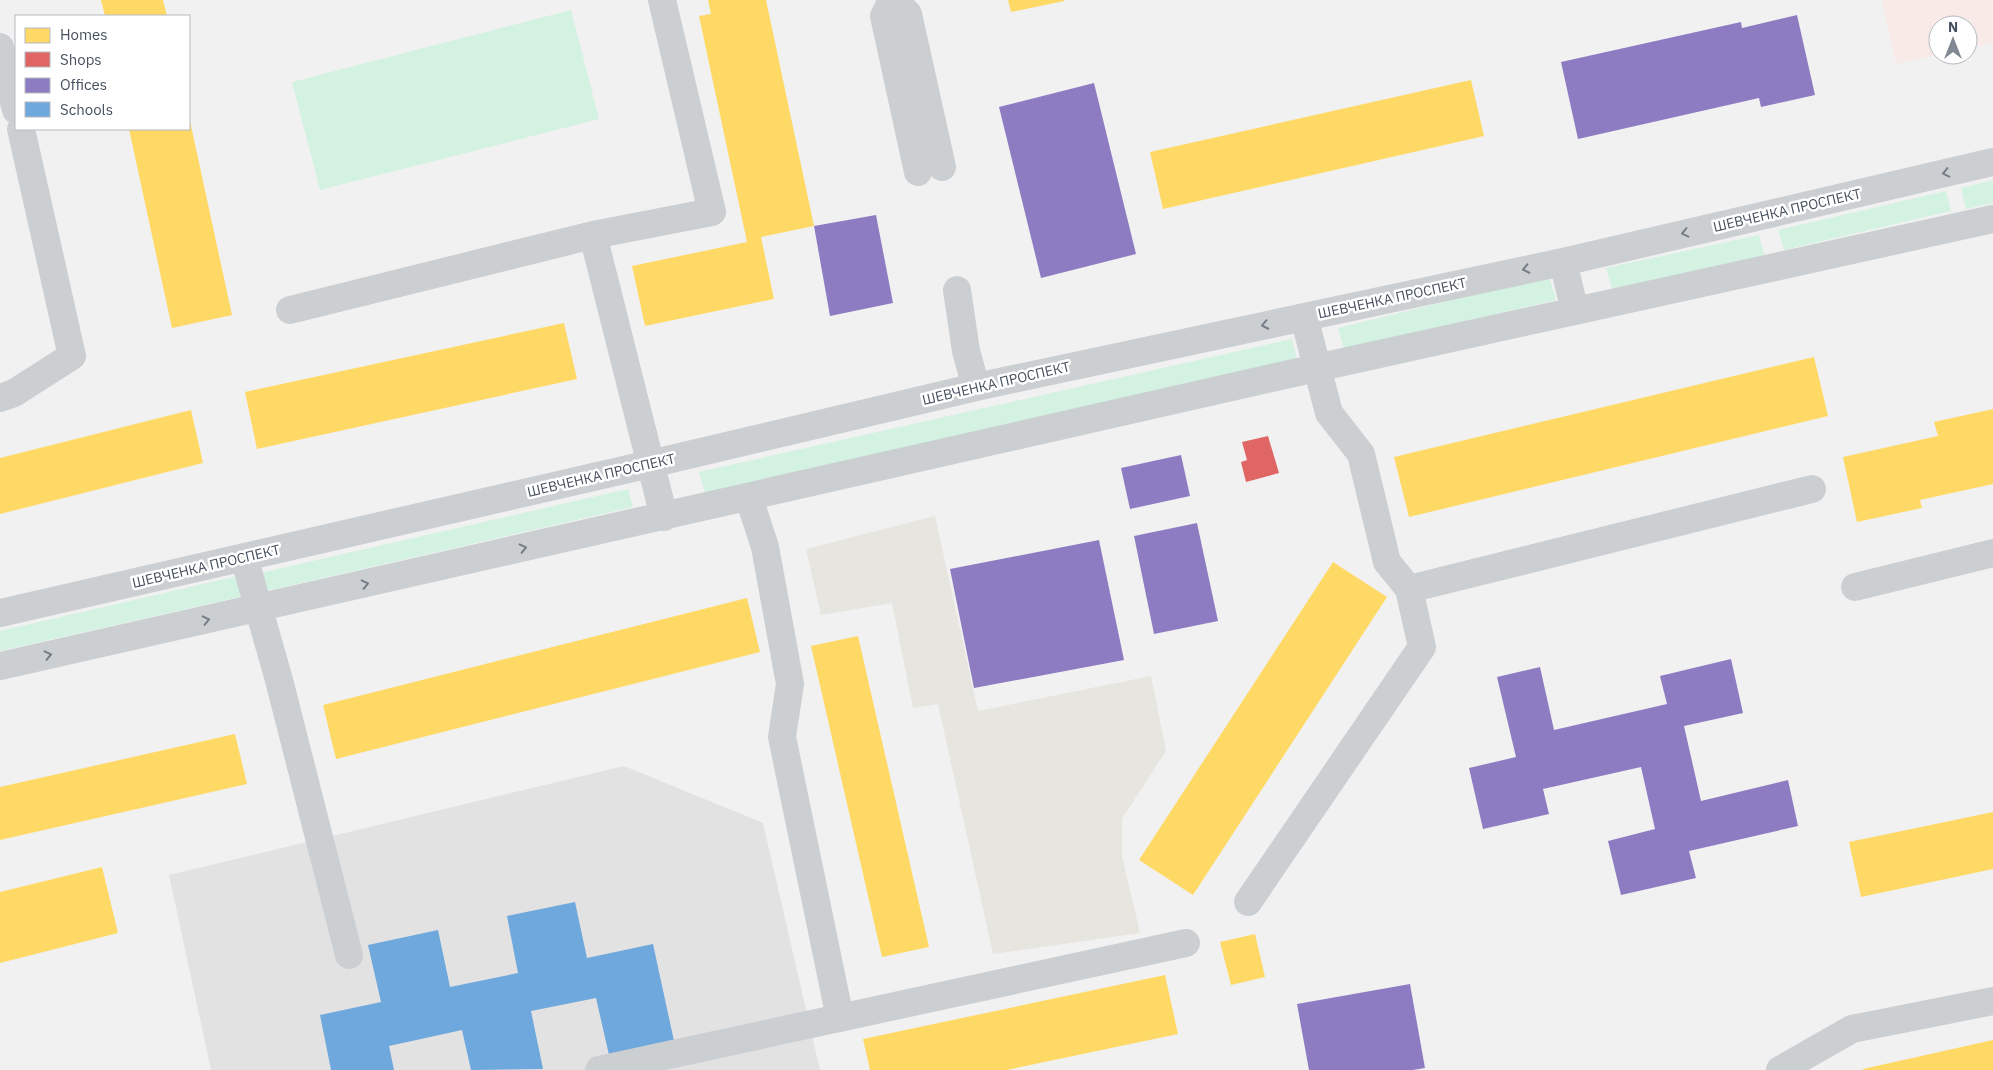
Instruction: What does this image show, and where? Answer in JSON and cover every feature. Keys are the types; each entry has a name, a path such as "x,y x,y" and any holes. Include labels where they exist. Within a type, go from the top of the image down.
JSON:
{"street":[{"path":"290,310 593,235 712,212 662,0"},
{"path":"893,0 884,16 930,170"},
{"path":"0,47 15,106"},
{"path":"0,398 14,393 72,356 20,130"},
{"name":"ШЕВЧЕНКА ПРОСПЕКТ","path":"0,613 976,387 1563,262 1993,162"},
{"path":"0,666 749,498 1316,368 1993,219"},
{"path":"593,235 664,517"},
{"path":"1563,262 1575,311"},
{"path":"957,290 966,351 976,387"},
{"path":"1248,902 1422,647 1409,589 1387,562 1361,454 1329,413 1304,317"},
{"path":"1409,589 1812,489"},
{"path":"749,498 765,547 790,684 782,737 840,1018"},
{"path":"1855,587 1993,553"},
{"path":"244,557 349,955"},
{"path":"599,1070 1186,943"},
{"path":"1780,1070 1852,1029 1993,1001"}],"shaded area":[{"path":"1882,0 1993,0 1993,43 1978,46 1978,15 1928,15 1928,57 1896,64"},
{"path":"935,516 978,711 1151,676 1166,751 1122,819 1122,856 1140,933 993,954 938,704 913,708 892,603 821,615 806,549"},
{"path":"624,766 763,823 820,1070 211,1070 169,875"}],"green space":[{"path":"571,10 599,119 320,190 292,82"},
{"path":"1993,180 1993,203 1966,209 1961,188"},
{"path":"1946,191 1951,211 1784,250 1778,230"},
{"path":"1759,235 1764,255 1612,289 1606,268"},
{"path":"1549,276 1556,300 1344,349 1338,328"},
{"path":"1292,339 1297,360 705,493 699,472"},
{"path":"628,489 633,507 266,591 260,573"},
{"path":"238,576 244,596 0,651 0,631"}],"building: Homes":[{"path":"101,0 163,0 167,15 105,15"},
{"path":"708,0 766,0 814,226 761,237 774,299 645,326 632,266 747,242 699,16 711,14"},
{"path":"1008,0 1064,0 1064,1 1011,12"},
{"path":"1471,80 1484,136 1163,209 1150,152"},
{"path":"190,121 232,315 172,328 129,130 190,130"},
{"path":"564,323 577,379 257,449 245,392"},
{"path":"1814,357 1828,416 1409,517 1394,457"},
{"path":"1993,409 1993,484 1920,500 1922,508 1857,522 1843,457 1938,436 1934,422"},
{"path":"191,410 203,463 0,514 0,458"},
{"path":"1333,562 1387,597 1193,895 1139,860"},
{"path":"747,598 760,652 336,759 323,705"},
{"path":"858,636 929,947 882,957 811,646"},
{"path":"235,734 247,784 0,840 0,787"},
{"path":"1993,812 1993,869 1861,897 1849,842"},
{"path":"102,867 118,933 0,963 0,892"},
{"path":"1255,934 1265,977 1231,985 1220,942"},
{"path":"1165,975 1178,1034 1007,1070 870,1070 863,1039"},
{"path":"1993,1040 1993,1070 1863,1070 1863,1069"}],"building: Shops":[{"path":"1268,436 1279,473 1246,482 1241,462 1247,460 1242,442"}],"building: Offices":[{"path":"1797,15 1815,95 1761,107 1759,98 1578,139 1561,62 1741,22 1742,28"},
{"path":"1094,83 1136,254 1041,278 999,107"},
{"path":"876,215 893,303 830,316 814,226"},
{"path":"1181,455 1190,496 1130,509 1121,468"},
{"path":"1197,523 1218,621 1154,634 1134,536"},
{"path":"1099,540 1124,660 974,688 950,569"},
{"path":"1731,659 1743,713 1684,726 1701,801 1788,780 1798,826 1689,851 1696,878 1621,895 1608,841 1655,829 1641,767 1543,789 1549,814 1483,829 1469,768 1516,757 1497,677 1540,667 1554,730 1667,704 1660,676"},
{"path":"1410,984 1425,1068 1413,1070 1309,1070 1297,1004"}],"building: Schools":[{"path":"575,902 587,958 653,944 674,1041 609,1055 596,998 531,1011 543,1069 471,1070 462,1030 389,1046 394,1070 331,1070 320,1015 381,1002 368,945 438,930 450,987 518,973 507,916"}]}
